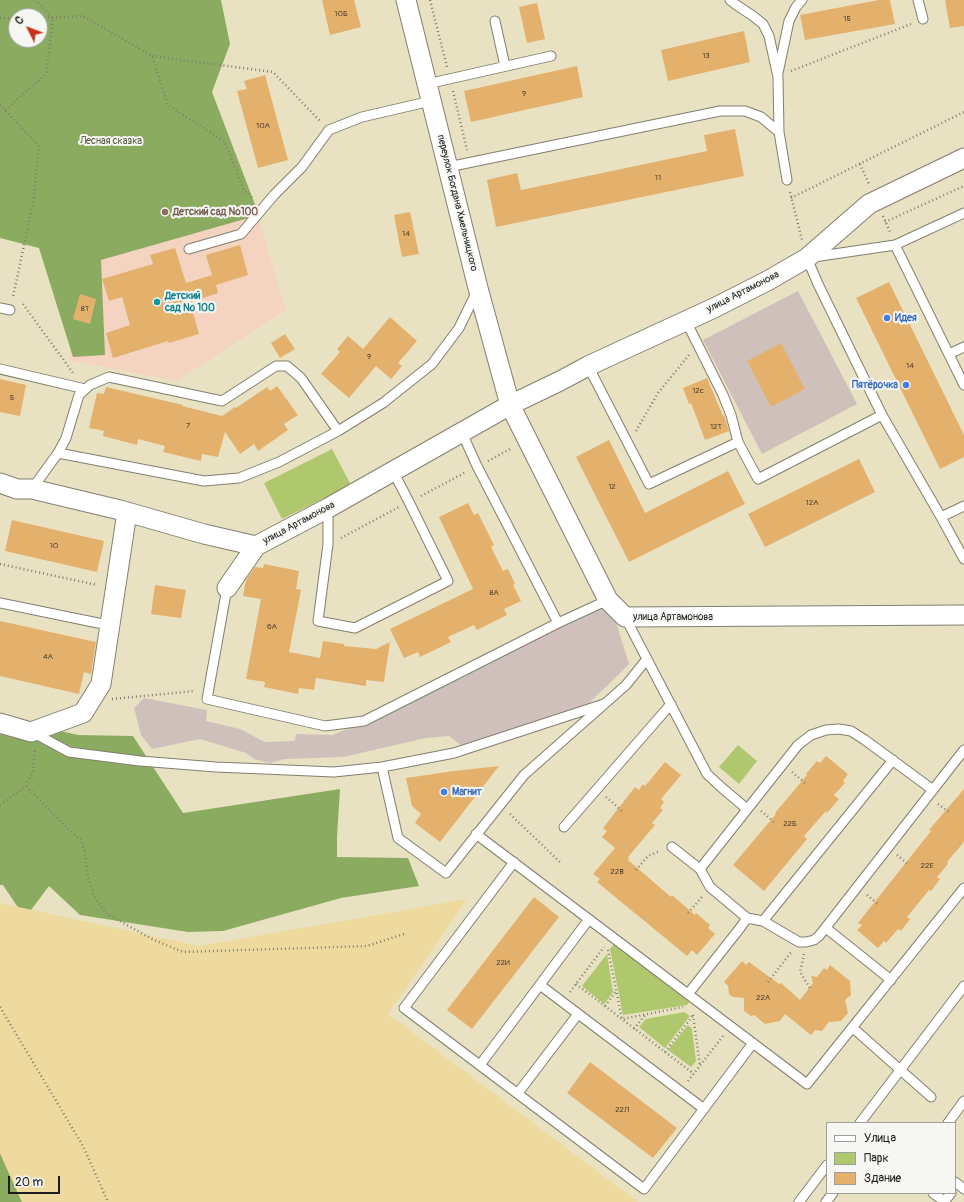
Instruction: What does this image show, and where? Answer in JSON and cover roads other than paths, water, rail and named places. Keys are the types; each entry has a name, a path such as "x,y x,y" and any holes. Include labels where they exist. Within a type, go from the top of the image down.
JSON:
{"street":[{"name":"переулок Богдана Хмельницкого","path":"406,0 478,288 510,405"},
{"name":"улица Артамонова","path":"0,483 17,489 32,488 127,512 204,534 256,546 328,508 510,405 588,366 686,321 769,280 807,258 869,204 964,158"},
{"name":"улица Артамонова","path":"510,405 608,600 625,617 964,615"},
{"path":"0,723 31,732 83,713 101,684 127,512"},
{"path":"227,588 256,546"}],"lane":[{"path":"730,0 763,24 769,36 778,77 779,132 786,180"},
{"path":"778,77 789,21 796,7 802,0"},
{"path":"918,0 923,19"},
{"path":"495,21 505,66"},
{"path":"189,249 241,234 264,206 302,167 329,130 429,92 505,66 550,56"},
{"path":"448,167 720,111 745,111 761,117 779,132"},
{"path":"964,213 895,246 807,258 818,284 882,415 964,559"},
{"path":"895,246 964,385"},
{"path":"58,452 204,481 239,478 279,462 338,431 383,403 432,364 459,328 478,288"},
{"path":"0,308 10,310"},
{"path":"686,321 723,395 731,415 738,442 758,478 882,415"},
{"path":"949,354 964,347"},
{"path":"32,488 58,452 66,438 78,395 90,385 109,377 222,401 276,366 287,366 301,378 338,431"},
{"path":"588,366 649,484 738,442"},
{"path":"0,369 85,389"},
{"path":"462,433 477,466 558,623"},
{"path":"328,508 328,544 318,622 355,628 448,581 410,502 393,471"},
{"path":"941,517 964,506"},
{"path":"227,588 207,699 325,726 364,720 558,623 608,600"},
{"path":"0,603 98,623 110,624"},
{"path":"625,617 707,774 747,809"},
{"path":"382,767 398,838 446,873 524,775 626,685 647,659"},
{"path":"31,732 68,752 140,761 216,767 334,772 382,767 454,753 604,704"},
{"path":"564,826 671,704"},
{"path":"700,870 798,745 811,735 826,730 839,729 851,732 865,740 933,790"},
{"path":"672,847 700,870 710,887 747,918 763,921 803,942 819,936 826,928 964,750"},
{"path":"763,921 892,760"},
{"path":"476,834 807,1084 964,888"},
{"path":"514,862 404,1008 644,1189 753,1043"},
{"path":"688,994 747,918"},
{"path":"480,1065 589,919"},
{"path":"826,928 891,980"},
{"path":"540,985 704,1109"},
{"path":"861,1122 964,986"},
{"path":"518,1093 578,1014"},
{"path":"853,1028 931,1097"},
{"path":"949,1122 964,1101"},
{"path":"799,1202 826,1167"},
{"path":"826,1202 832,1194"},
{"path":"934,1194 944,1202 950,1194"}],"place":[{"name":"Детский сад №100","path":"165,212"},
{"name":"Детский сад № 100","path":"157,302"},
{"name":"Идея","path":"887,318"},
{"name":"Пятёрочка","path":"906,385"},
{"name":"Магнит","path":"444,792"}],"park label":[{"name":"Лесная сказка","path":"111,141"}]}
